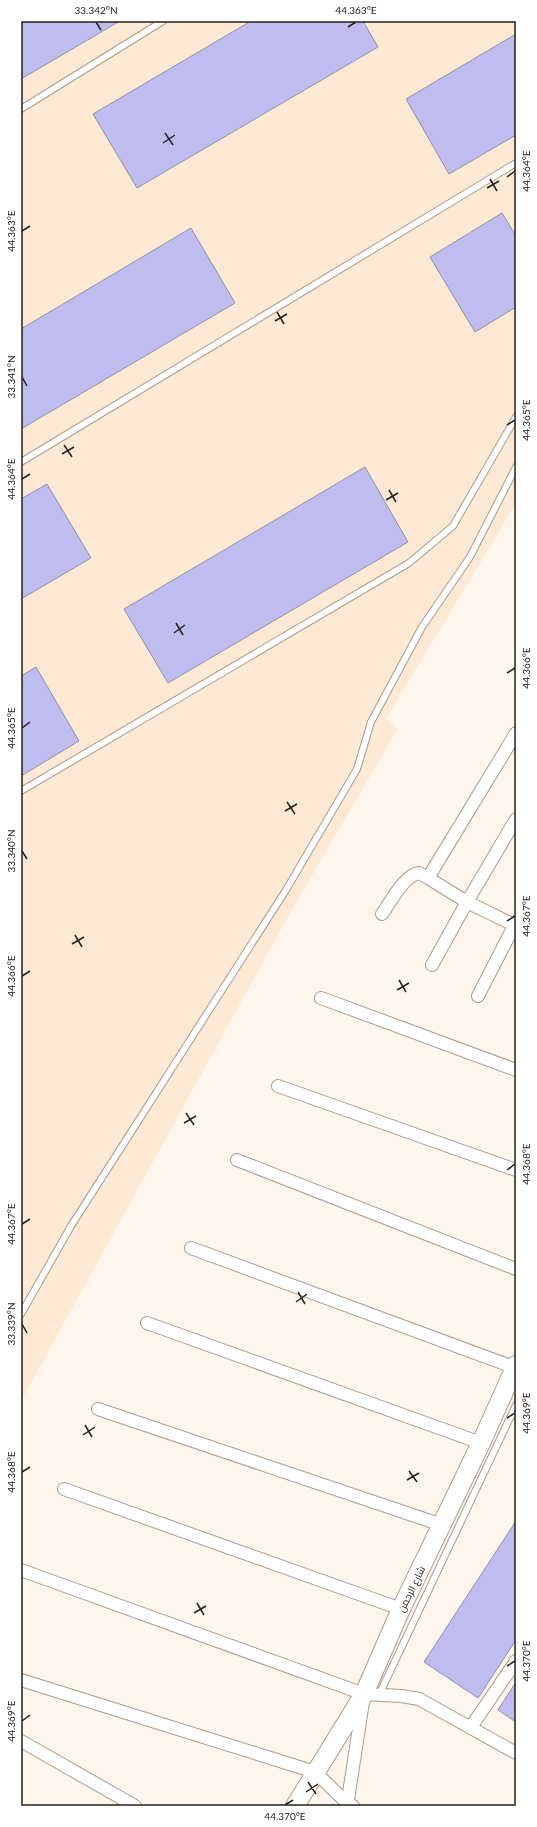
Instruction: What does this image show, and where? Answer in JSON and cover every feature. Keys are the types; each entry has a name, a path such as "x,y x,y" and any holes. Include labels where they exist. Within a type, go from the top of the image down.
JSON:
{"street":[{"path":"428,878 516,733"},
{"path":"432,965 516,819"},
{"path":"382,914 404,882 410,876 419,873 467,902 515,924 478,996"},
{"path":"321,998 516,1070"},
{"path":"278,1086 516,1170"},
{"path":"237,1160 516,1269"},
{"path":"191,1248 516,1367"},
{"path":"147,1323 481,1443"},
{"name":"شارع الرحمن","path":"294,1806 315,1772 371,1695 401,1610 516,1367"},
{"path":"98,1409 442,1525"},
{"path":"64,1490 401,1610"},
{"path":"21,1570 371,1695 401,1696 419,1699 516,1752"},
{"path":"471,1727 516,1661"},
{"path":"21,1680 315,1772 349,1805"},
{"path":"349,1805 371,1695"},
{"path":"21,1741 135,1806"}],"lane":[{"path":"21,109 163,21"},
{"path":"21,462 516,163"},
{"path":"21,791 409,563 453,526 516,418"},
{"path":"21,1314 71,1226 286,890 357,769 371,722 419,634 470,557 516,467"},
{"path":"371,1695 516,1405"}],"shaded area":[{"path":"21,21 516,21 516,502 386,718 397,730 289,915 21,1401"}],"building":[{"path":"21,21 120,21 21,79"},
{"path":"251,21 363,21 378,47 137,188 93,114"},
{"path":"516,34 516,135 449,174 406,99"},
{"path":"502,213 516,236 516,307 475,332 430,257"},
{"path":"191,228 235,303 21,429 21,329"},
{"path":"365,467 408,542 168,683 124,609"},
{"path":"47,484 91,558 21,599 21,499"},
{"path":"36,667 79,741 21,776 21,676"},
{"path":"516,1521 516,1640 478,1698 424,1662"},
{"path":"516,1682 516,1722 498,1710"}]}
